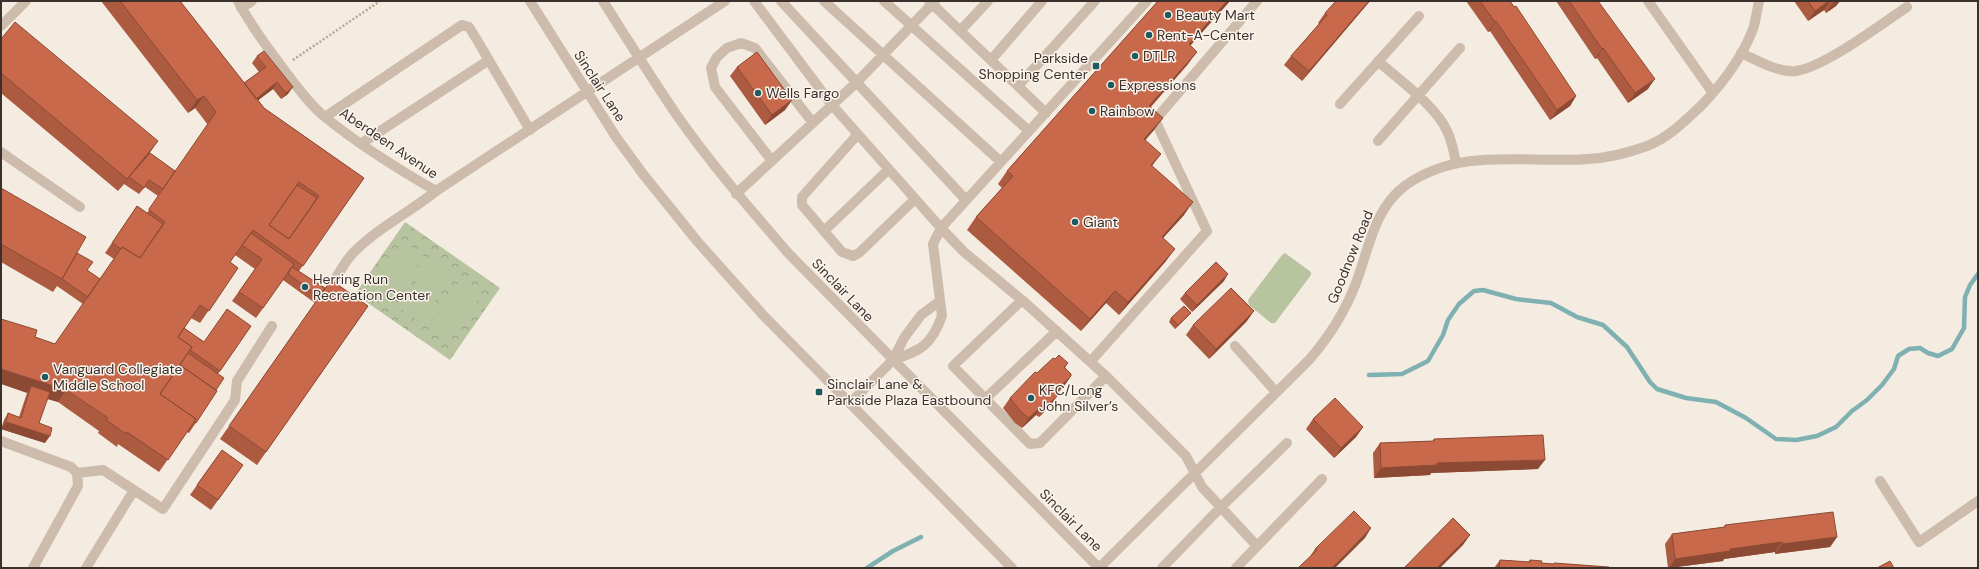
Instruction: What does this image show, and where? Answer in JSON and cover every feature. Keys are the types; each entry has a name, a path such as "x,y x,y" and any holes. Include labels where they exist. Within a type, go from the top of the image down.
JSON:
{"street":[{"path":"1,26 26,1"},
{"path":"240,4 252,1"},
{"name":"Sinclair Lane","path":"530,1 587,92 643,174 697,242 763,315 1012,568"},
{"name":"Sinclair Lane","path":"603,1 677,115 736,194 789,254 1099,568"},
{"name":"Aberdeen Avenue","path":"240,4 282,67 307,99 325,116 362,143 436,191 725,1"},
{"path":"754,1 832,106 941,228 964,252 1022,300 1091,362 1186,456 1202,487 1257,546"},
{"path":"781,1 966,200"},
{"path":"824,1 1001,162"},
{"path":"884,1 1029,131"},
{"path":"960,31 988,1"},
{"path":"991,60 1042,1"},
{"path":"1018,86 1095,1"},
{"path":"893,360 918,351 932,338 942,316 933,244 941,228 1147,1"},
{"path":"1091,362 1207,231 1155,120 1257,1"},
{"path":"1648,1 1713,93"},
{"name":"Goodnow Road","path":"1099,568 1326,341 1342,315 1356,283 1376,224 1384,208 1394,196 1412,182 1431,172 1466,160 1587,160 1618,155 1648,146 1681,126 1713,93 1741,53 1753,28 1759,1"},
{"path":"736,194 857,82 912,26 932,2 960,31 1046,113"},
{"path":"1741,53 1780,70 1796,71 1821,63 1907,7"},
{"path":"1340,104 1419,16"},
{"path":"325,116 462,25 469,27 530,130"},
{"path":"772,161 715,88 711,68 717,57 728,48 741,43 755,48 813,123"},
{"path":"1378,141 1460,48"},
{"path":"362,143 489,60"},
{"path":"1378,61 1437,114 1447,130 1456,163"},
{"path":"858,134 802,197 802,206 842,252 853,256 859,253 915,199"},
{"path":"1,152 80,207"},
{"path":"824,231 889,169"},
{"path":"333,283 351,256 367,240 419,205 436,191"},
{"path":"1022,300 953,366 1030,444 1040,443 1106,376"},
{"path":"850,403 893,360 904,338 921,316 940,301"},
{"path":"77,473 103,470 163,509 235,400 236,382 272,326"},
{"path":"985,399 1057,331"},
{"path":"1235,346 1276,392"},
{"path":"1,441 71,467 77,473 78,486 33,568"},
{"path":"1162,568 1221,507 1287,443"},
{"path":"1236,568 1322,479"},
{"path":"1880,481 1919,542 1978,501"},
{"path":"86,568 134,490"}],"path":[{"path":"282,67 380,1"}],"green space":[{"path":"405,222 500,288 450,360 355,294"},
{"path":"403,241 424,256 391,302 370,287"},
{"path":"1285,253 1311,272 1311,275 1275,323 1271,323 1249,305 1248,300"},
{"path":"432,261 453,276 420,322 399,307"},
{"path":"460,281 481,296 449,342 427,327"}],"building":[{"path":"120,1 180,1 264,108 364,178 303,266 253,230 230,262 238,268 209,311 200,305 178,337 192,347 160,394 196,419 168,460 127,432 126,434 106,420 108,418 66,390 1,369 1,319 37,330 35,337 55,344 122,247 140,258 165,222 149,209 216,112 204,96 197,100","holes":["299,182 319,196 289,239 269,225"]},
{"name":"Giant","path":"1158,1 1227,1 1189,44 1197,52 1149,106 1163,118 1144,139 1161,154 1151,165 1193,202 1162,237 1175,249 1128,302 1115,291 1090,319 976,217 1013,176 1007,171"},
{"path":"1336,1 1369,1 1309,71 1291,56 1327,15 1325,13"},
{"path":"1480,1 1510,1 1514,7 1516,6 1576,96 1557,110 1496,21 1495,22"},
{"path":"1569,1 1598,1 1655,79 1635,93"},
{"path":"1808,1 1829,1 1815,11"},
{"path":"15,22 158,141 127,179 1,73 1,39"},
{"path":"264,51 293,87 286,93 277,82 256,99 244,83 266,67 257,56"},
{"path":"757,52 792,100 772,115 737,67"},
{"path":"150,153 175,171 163,189 149,180 144,188 129,177"},
{"path":"297,185 317,198 289,239 269,225"},
{"path":"1,188 86,237 62,279 1,244"},
{"path":"137,206 163,224 140,258 112,243"},
{"path":"251,233 294,264 263,308 239,292 262,259 242,245"},
{"path":"77,253 93,262 87,270 100,279 88,297 62,279"},
{"path":"1216,262 1228,274 1197,305 1185,293"},
{"path":"292,267 325,288 319,296 288,274"},
{"path":"331,280 368,306 266,452 229,426"},
{"path":"1231,288 1254,311 1216,349 1193,325"},
{"path":"1184,306 1191,313 1178,325 1171,318"},
{"path":"227,309 251,326 220,371 190,350 192,347 178,337 184,328 204,342"},
{"path":"188,353 224,378 216,390 180,365"},
{"path":"1059,355 1068,363 1064,367 1071,374 1071,376 1055,392 1058,395 1046,407 1043,405 1029,418 1022,413 1010,398 1035,372 1037,373 1053,358 1055,359"},
{"path":"180,365 217,391 196,423 194,422 196,419 160,394"},
{"path":"31,386 50,392 39,423 52,428 50,436 6,422 8,413 21,418"},
{"path":"1335,398 1363,427 1341,448 1313,419"},
{"path":"1543,435 1545,460 1437,463 1437,465 1381,468 1380,443 1434,441 1434,439"},
{"path":"222,450 243,465 218,500 197,485"},
{"path":"1354,511 1371,528 1332,568 1298,568 1317,550 1315,549"},
{"path":"1833,512 1837,537 1730,549 1730,551 1675,559 1672,534 1725,527 1725,525"},
{"path":"1453,518 1470,535 1437,568 1404,568"},
{"path":"1500,560 1530,562 1530,560 1542,561 1541,563 1609,568 1499,568"},
{"path":"1890,561 1894,568 1877,568"}],"waterway":[{"path":"1369,375 1402,374 1428,361 1443,335 1448,320 1459,304 1474,291 1483,290 1516,299 1551,303 1577,317 1603,325 1627,347 1650,382 1657,389 1686,398 1716,402 1746,418 1776,439 1796,440 1817,436 1836,427 1882,385 1894,369 1898,356 1909,349 1920,348 1928,353 1938,356 1952,349 1964,328 1965,297 1970,285 1978,274"},
{"path":"867,568 893,551 921,537"}],"place":[{"name":"Beauty Mart","path":"1168,15"},
{"name":"Rent-A-Center","path":"1149,35"},
{"name":"DTLR","path":"1135,56"},
{"name":"Parkside Shopping Center","path":"1096,66"},
{"name":"Expressions","path":"1111,85"},
{"name":"Wells Fargo","path":"758,93"},
{"name":"Rainbow","path":"1092,111"},
{"name":"Giant","path":"1075,222"},
{"name":"Herring Run Recreation Center","path":"305,287"},
{"name":"Vanguard Collegiate Middle School","path":"45,377"},
{"name":"Sinclair Lane & Parkside Plaza Eastbound","path":"819,392"},
{"name":"KFC/Long John Silver’s","path":"1031,398"}]}
